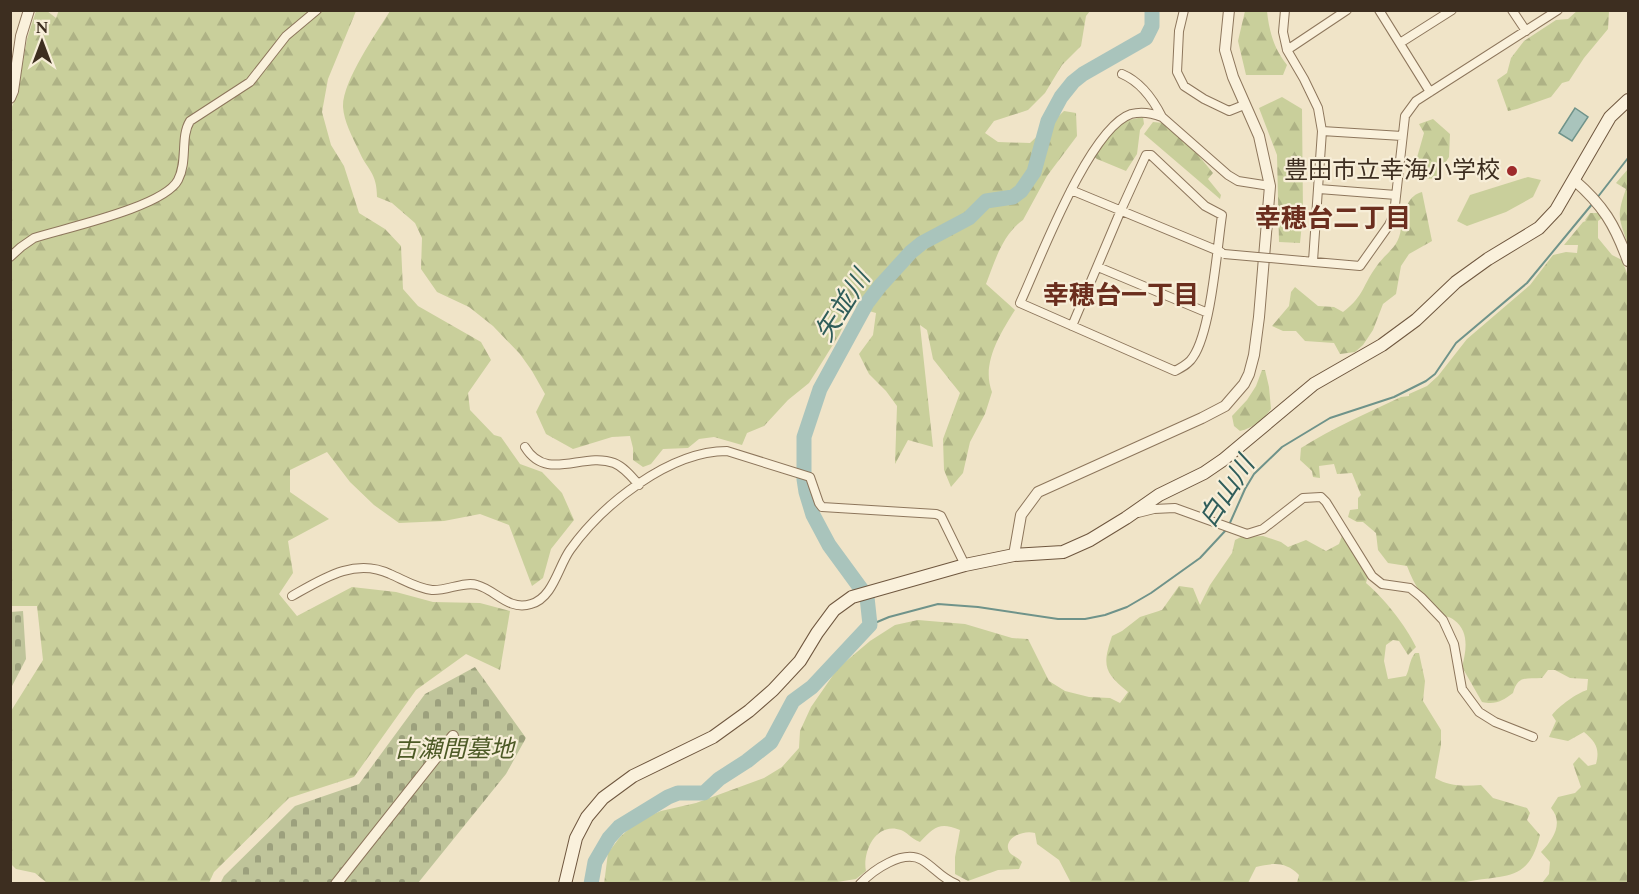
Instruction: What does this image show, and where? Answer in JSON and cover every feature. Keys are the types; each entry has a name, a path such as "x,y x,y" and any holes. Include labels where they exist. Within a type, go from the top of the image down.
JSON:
{"main road":[{"path":"564,884 576,838 587,817 603,798 633,776 713,737 749,711 773,690 800,661 828,618 852,597 965,565 1014,555 1063,552 1090,540 1159,495 1189,481 1223,460 1314,384 1382,345 1416,320 1456,282 1488,259 1539,228 1556,210 1610,117 1629,100"}],"street":[{"path":"10,98 14,91 21,36 29,10"},
{"path":"10,256 34,238 142,205 172,188 180,176 183,165 186,129 190,121 250,82 286,36 317,10"},
{"path":"1184,10 1179,31 1177,72 1184,86 1229,111 1244,105"},
{"path":"1014,555 1021,515 1038,492 1225,406 1244,384 1254,356 1270,186 1259,136 1244,105 1225,50 1229,10"},
{"path":"1286,10 1283,32 1287,50 1318,108 1322,131 1319,189 1308,261"},
{"path":"1287,50 1347,10"},
{"path":"1379,10 1430,92"},
{"path":"1400,43 1452,10"},
{"path":"1512,10 1526,31"},
{"path":"1071,190 1221,252 1360,266 1389,225 1394,214 1405,116 1416,101 1558,10"},
{"path":"1122,74 1135,80 1162,117"},
{"path":"1072,326 1146,155 1154,156 1204,206 1222,215 1221,252 1208,313 1194,356 1187,364 1175,371 1072,326 1020,303 1087,160 1111,128 1120,120 1132,114 1150,112 1162,117 1228,175 1238,181 1270,186"},
{"path":"1322,131 1402,136"},
{"path":"1574,180 1603,208 1629,261"},
{"path":"1319,189 1396,195"},
{"path":"1098,267 1208,313"},
{"path":"525,447 532,458 540,463 564,465 606,461 615,463 639,485"},
{"path":"292,596 327,576 348,569 375,569 432,590 479,585 515,605 528,605 538,601 546,593 569,551 609,507 664,468 688,458 718,451 727,451 810,477 822,507 942,516 965,565"},
{"path":"1126,518 1139,512 1175,508 1247,534 1263,529 1303,498 1321,497 1372,576 1382,584 1410,588 1443,620 1454,644 1462,689 1479,712 1495,722 1533,737"},
{"path":"336,884 453,736"},
{"path":"860,884 885,866 907,856 925,862 941,877 956,884"}],"green space":[{"path":"59,10 356,11 328,79 322,112 331,145 344,166 359,213 385,229 401,246 403,289 418,306 481,342 491,360 468,393 470,410 494,435 501,437 520,464 542,472 562,493 574,520 551,549 543,578 532,586 509,525 480,514 444,521 399,523 374,505 350,482 327,452 290,470 290,492 329,519 288,541 293,573 279,594 297,616 352,587 396,592 433,602 480,603 510,611 500,670 466,654 416,690 354,777 289,798 214,872 209,883 47,883 35,873 16,869 11,864 11,711 43,660 37,606 11,606 10,112 18,91 27,39 36,11 47,11 56,18"},
{"path":"1578,10 1609,11 1608,29 1584,58 1569,81 1562,83 1551,97 1508,111 1497,80 1507,73 1511,58 1524,41 1556,20 1568,19"},
{"path":"390,11 1090,11 1086,16 1081,46 1062,65 1045,93 1028,110 994,121 985,133 998,142 1030,143 1064,111 1076,113 1077,136 1047,176 1023,220 1004,241 986,284 1015,310 990,360 989,381 992,392 985,414 970,442 963,473 951,487 944,470 943,439 960,393 933,359 927,330 920,325 933,447 908,440 895,464 897,406 869,374 859,354 873,335 876,313 855,307 850,311 839,335 809,383 788,400 764,426 747,433 742,445 714,437 699,439 688,448 663,449 651,464 643,467 633,460 630,436 612,437 573,449 546,434 536,412 545,394 532,371 520,354 493,326 469,307 437,292 421,269 422,238 415,223 392,203 377,197 373,176 347,124 343,107 348,84 361,57"},
{"path":"1245,11 1267,11 1273,40 1287,65 1283,75 1246,75 1238,41"},
{"path":"1282,97 1302,109 1303,213 1300,243 1279,242 1277,155 1259,108"},
{"path":"1143,117 1144,124 1140,130 1137,154 1126,171 1097,159 1091,154 1110,124"},
{"path":"1433,119 1450,134 1449,157 1443,166 1443,178 1423,179 1416,161 1424,133 1419,124"},
{"path":"1153,122 1164,123 1199,156 1213,173 1208,179 1221,195 1220,199 1144,134"},
{"path":"1628,169 1628,245 1620,217 1626,189 1616,183"},
{"path":"1528,177 1541,180 1533,197 1506,212 1467,226 1457,221 1470,195"},
{"path":"1422,192 1432,241 1409,254 1401,266 1396,294 1383,304 1373,330 1363,345 1355,352 1340,354 1334,343 1305,341 1296,331 1283,331 1272,326 1289,306 1291,292 1295,287 1318,306 1334,307 1343,312 1350,306 1376,267 1398,240 1401,228 1405,225 1406,209 1410,201"},
{"path":"1590,213 1600,213 1602,218 1598,221 1598,238 1612,255 1622,260 1628,276 1628,883 1542,883 1549,874 1550,862 1541,852 1553,837 1557,825 1551,808 1558,797 1575,793 1581,787 1573,764 1579,757 1588,766 1596,764 1598,754 1592,739 1584,732 1568,741 1549,737 1556,721 1552,715 1568,700 1587,690 1588,679 1570,678 1555,670 1548,670 1542,678 1523,679 1517,683 1513,693 1502,700 1495,703 1482,702 1462,667 1465,655 1463,630 1453,619 1436,610 1425,599 1407,566 1388,563 1378,550 1376,533 1363,522 1357,522 1348,517 1350,510 1358,509 1358,498 1361,495 1352,473 1337,474 1334,464 1319,466 1320,478 1313,477 1312,471 1300,460 1301,448 1313,441 1427,386 1438,376 1467,339 1530,285 1553,255 1566,252 1577,253 1578,245 1564,245 1586,221"},
{"path":"1262,370 1265,370 1269,387 1271,409 1257,423 1240,431 1234,426 1232,416 1247,400"},
{"path":"1263,536 1288,547 1306,540 1326,551 1339,544 1342,536 1368,576 1366,583 1394,613 1416,647 1408,655 1399,641 1393,640 1386,645 1384,661 1388,679 1406,676 1413,656 1419,653 1425,681 1423,701 1441,730 1441,745 1435,778 1463,786 1481,785 1493,798 1527,808 1530,813 1527,820 1540,835 1535,851 1521,870 1501,877 1462,883 1297,883 1299,875 1294,870 1284,865 1273,864 1256,867 1248,883 1071,883 1059,860 1037,844 1035,833 1030,832 1019,834 1008,844 1010,853 1022,862 1019,869 998,870 968,881 955,874 955,857 960,830 943,826 934,829 920,842 901,830 892,828 884,830 878,834 869,847 865,863 866,871 856,879 825,884 604,884 608,853 620,837 639,820 661,811 696,803 764,778 782,767 799,748 800,731 811,707 838,668 870,641 895,625 918,620 965,624 1012,638 1028,639 1049,681 1065,691 1089,697 1110,698 1120,703 1128,692 1114,679 1107,668 1107,655 1112,636 1140,617 1162,610 1179,586 1193,588 1200,605 1210,585 1232,553 1235,540 1241,537"},
{"path":"23,611 26,659 11,688 11,612"},
{"name":"古瀬間墓地","path":"475,667 526,738 506,774 418,883 220,884 224,876 295,806 359,784 425,694"}],"water":[{"path":"1575,108 1588,117 1572,141 1559,133"}],"waterway":[{"name":"矢並川","path":"591,884 595,862 609,838 619,827 668,797 678,793 704,793 719,779 771,742 793,701 812,687 870,625 867,597 829,545 813,515 806,492 804,437 820,389 867,303 880,286 922,243 969,218 986,201 1013,197 1021,191 1034,172 1048,121 1061,97 1083,74 1146,38 1152,26 1152,10"},
{"name":"白山川","path":"1597,198 1628,158"},
{"name":"白山川","path":"1229,525 1254,474 1282,447 1330,418 1394,397 1435,374 1456,343 1527,283 1593,203"},
{"name":"白山川","path":"870,625 889,617 938,604 978,607 1058,619 1085,619 1105,615 1127,607 1151,593 1200,558 1226,530"}],"place":[{"name":"豊田市立幸海小学校","path":"1512,171"}],"district":[{"name":"幸穂台二丁目","path":"1333,219"},
{"name":"幸穂台一丁目","path":"1121,296"}]}
